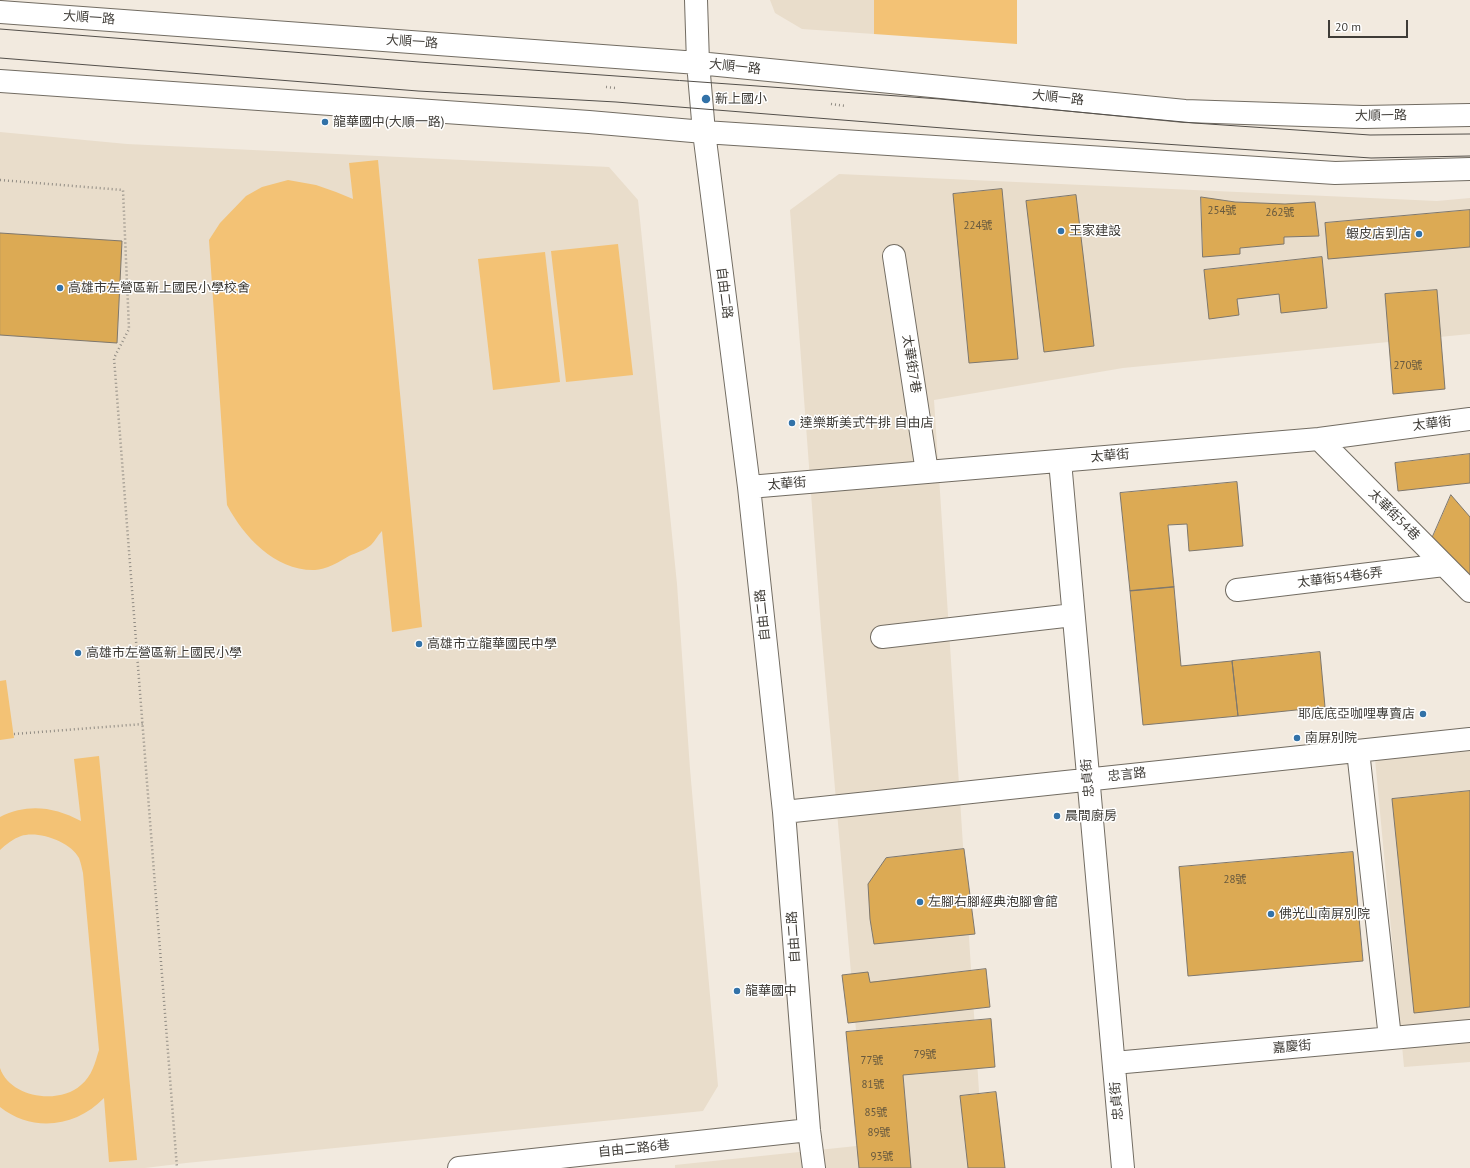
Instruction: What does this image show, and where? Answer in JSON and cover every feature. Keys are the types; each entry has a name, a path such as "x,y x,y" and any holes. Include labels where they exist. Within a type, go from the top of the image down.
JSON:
{"street":[{"name":"自由二路","path":"696,0 698,63 704,132 749,487 784,812 809,1130 814,1168"},
{"name":"大順一路","path":"0,12 698,63 1185,111 1363,117 1470,115"},
{"path":"0,81 589,122 704,132 1335,173 1470,169"},
{"name":"太華街7巷","path":"894,256 928,472"},
{"name":"太華街","path":"749,487 1319,439 1470,419"},
{"name":"太華街54巷","path":"1319,439 1470,591"},
{"name":"忠貞街","path":"1060,461 1123,1168"},
{"name":"太華街54巷6弄","path":"1237,590 1444,565"},
{"path":"882,637 1073,615"},
{"name":"忠言路","path":"784,812 1470,740"},
{"path":"1358,751 1390,1038"},
{"name":"嘉慶街","path":"1114,1064 1470,1031"},
{"name":"自由二路6巷","path":"459,1168 809,1130"}],"path":[{"path":"606,87 616,88"},
{"path":"831,104 846,106"},
{"path":"0,180 123,190 129,329 114,358 177,1168"},
{"path":"14,734 143,724"}],"shaded area":[{"path":"770,0 874,0 874,34 802,29 775,13"},
{"path":"874,0 1017,0 1017,44 874,34"},
{"name":"高雄市立龍華國民中學","path":"0,132 127,144 609,167 638,200 677,584 690,769 718,1086 703,1111 145,1168 0,1168"},
{"path":"378,160 422,627 392,632 382,531 369,547 333,565 319,570 300,569 287,565 262,550 242,529 227,505 209,240 220,223 246,196 262,187 288,180 316,185 353,199 349,163"},
{"path":"839,174 1437,201 1470,198 1470,334 1123,368 934,400 984,1168 675,1168 675,1165 866,1145 821,628 790,210"},
{"path":"618,244 633,375 566,382 551,251"},
{"path":"545,252 560,382 493,390 478,259"},
{"path":"6,680 14,738 0,740 0,681"},
{"path":"1470,751 1470,1062 1404,1067 1375,759"},
{"path":"99,756 137,1160 109,1162 104,1098 93,1108 81,1115 54,1123 26,1121 0,1107 0,1068 5,1078 24,1092 48,1096 60,1095 72,1091 88,1078 93,1069 99,1050 83,873 79,858 75,852 62,842 45,836 36,835 18,837 0,850 0,817 21,810 41,808 61,812 81,821 74,759"}],"building":[{"path":"1002,189 1018,359 969,363 953,194"},
{"path":"1076,195 1094,346 1044,352 1026,201"},
{"path":"1201,197 1235,202 1285,204 1315,202 1319,236 1284,237 1284,244 1240,248 1240,254 1203,257"},
{"path":"1470,210 1470,247 1328,259 1325,223"},
{"name":"高雄市左營區新上國民小學校舍","path":"0,233 122,241 117,343 0,335"},
{"path":"1322,257 1327,308 1281,313 1279,294 1237,299 1239,315 1209,319 1204,270"},
{"path":"1437,290 1445,389 1393,394 1385,294"},
{"path":"1470,454 1470,483 1398,491 1395,463"},
{"path":"1237,482 1243,546 1189,551 1187,524 1168,525 1174,587 1130,591 1120,493"},
{"path":"1451,495 1470,517 1470,591 1430,543"},
{"path":"1174,587 1181,666 1232,661 1238,716 1143,725 1130,591"},
{"path":"1320,652 1325,707 1238,716 1232,661"},
{"path":"1470,791 1470,1007 1414,1013 1392,799"},
{"name":"左腳右腳經典泡腳會館","path":"964,849 975,934 874,944 870,919 868,884 886,858"},
{"name":"佛光山南屏別院","path":"1353,852 1363,961 1188,976 1179,867"},
{"path":"986,969 990,1007 848,1023 842,975 868,972 870,982"},
{"path":"991,1019 995,1067 903,1075 911,1168 859,1168 846,1032"},
{"path":"996,1092 1005,1168 968,1168 960,1096"}],"tram line":[{"path":"0,29 419,62 940,99 1194,123 1370,135 1470,134"},
{"path":"0,58 418,91 616,102 1031,135 1371,158 1470,156"}],"place":[{"name":"新上國小","path":"706,99"},
{"name":"龍華國中(大順一路)","path":"325,122"},
{"name":"王家建設","path":"1061,231"},
{"name":"蝦皮店到店","path":"1419,234"},
{"name":"高雄市左營區新上國民小學校舍","path":"60,288"},
{"name":"達樂斯美式牛排 自由店","path":"792,423"},
{"name":"高雄市立龍華國民中學","path":"419,644"},
{"name":"高雄市左營區新上國民小學","path":"78,653"},
{"name":"耶底底亞咖哩專賣店","path":"1423,714"},
{"name":"南屏別院","path":"1297,738"},
{"name":"晨間廚房","path":"1057,816"},
{"name":"左腳右腳經典泡腳會館","path":"920,902"},
{"name":"佛光山南屏別院","path":"1271,914"},
{"name":"龍華國中","path":"737,991"}]}
